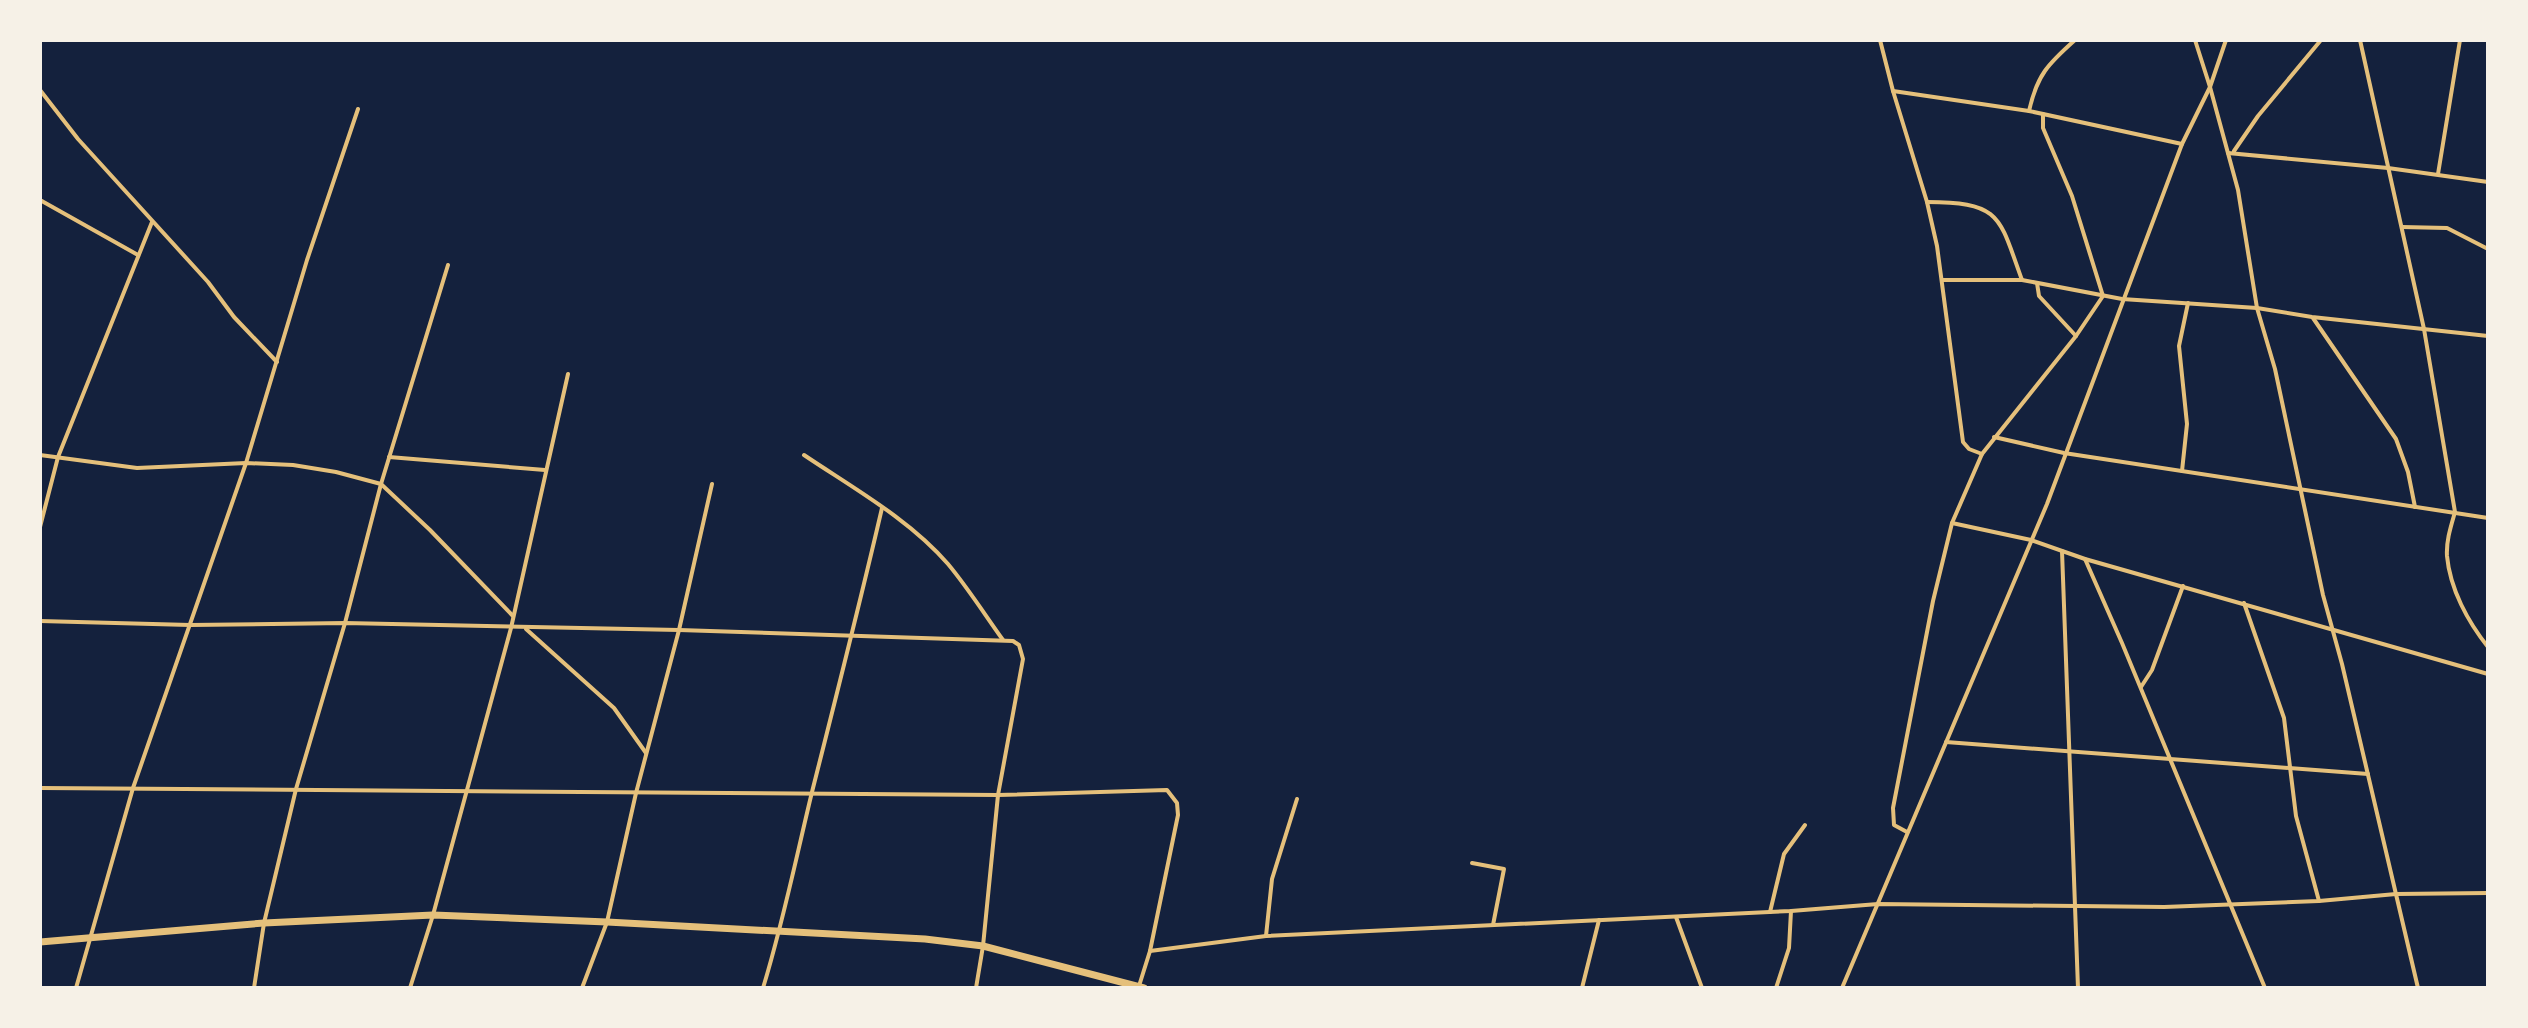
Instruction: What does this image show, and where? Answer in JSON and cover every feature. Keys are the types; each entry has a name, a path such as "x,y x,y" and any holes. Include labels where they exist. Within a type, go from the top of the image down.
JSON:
{"highway":[{"path":"40,942 264,923 433,915 607,922 925,939 983,946 1142,987"}],"street":[{"path":"1880,40 1927,202 1943,280 1963,442 1969,449 1982,454"},
{"path":"2029,111 2034,87 2041,75 2075,40"},
{"path":"2195,40 2231,152 2257,308 2275,369 2323,595 2418,988"},
{"path":"1842,988 2031,540 2182,144 2210,87 2226,40"},
{"path":"2231,152 2321,40"},
{"path":"2360,40 2424,329 2455,512 2447,556 2469,623 2488,647"},
{"path":"2438,174 2460,40"},
{"path":"40,90 78,139 277,362"},
{"path":"1893,91 2029,111 2182,144"},
{"path":"76,988 133,788 246,463 315,234 358,109"},
{"path":"2043,114 2043,128 2072,196 2103,296"},
{"path":"2231,152 2488,182"},
{"path":"40,200 138,255"},
{"path":"1927,202 1975,206 1998,219 2022,280"},
{"path":"40,527 58,457 152,222"},
{"path":"2402,227 2447,228 2488,249"},
{"path":"254,988 264,923 296,789 345,623 381,484 448,265"},
{"path":"1943,280 2022,280 2122,299 2257,308 2488,336"},
{"path":"2037,283 2039,296 2076,336"},
{"path":"1907,832 1894,825 1893,808 1933,601 1952,523 1982,454 2076,336 2103,296"},
{"path":"2182,471 2187,424 2179,346 2188,303"},
{"path":"2312,317 2396,439 2408,472 2415,507"},
{"path":"410,988 433,915 511,628 568,374"},
{"path":"1994,437 2064,453 2488,518"},
{"path":"40,455 137,468 246,463 293,465 381,484 451,550 513,616"},
{"path":"804,455 926,542 948,564 1003,640"},
{"path":"389,457 545,470"},
{"path":"582,988 607,922 712,484"},
{"path":"763,988 781,930 882,508"},
{"path":"1952,523 2031,540 2085,559 2488,674"},
{"path":"2061,550 2078,988"},
{"path":"2085,559 2265,988"},
{"path":"2140,687 2152,670 2183,586"},
{"path":"2244,603 2284,718 2296,816 2319,901"},
{"path":"40,621 190,625 345,623 1013,641 1019,645 1023,659 998,795 976,988"},
{"path":"525,627 604,697 646,753"},
{"path":"1946,742 2368,774"},
{"path":"40,788 998,795 1167,790 1174,796 1178,815 1142,987"},
{"path":"1266,936 1272,879 1297,799"},
{"path":"1770,912 1784,854 1805,825"},
{"path":"1472,863 1504,869 1493,925"},
{"path":"1150,951 1266,936 1791,911 1878,904 2076,908 2232,905 2396,894 2488,893"},
{"path":"1776,988 1789,948 1791,911"},
{"path":"1676,917 1702,988"},
{"path":"1582,988 1599,920"}]}
